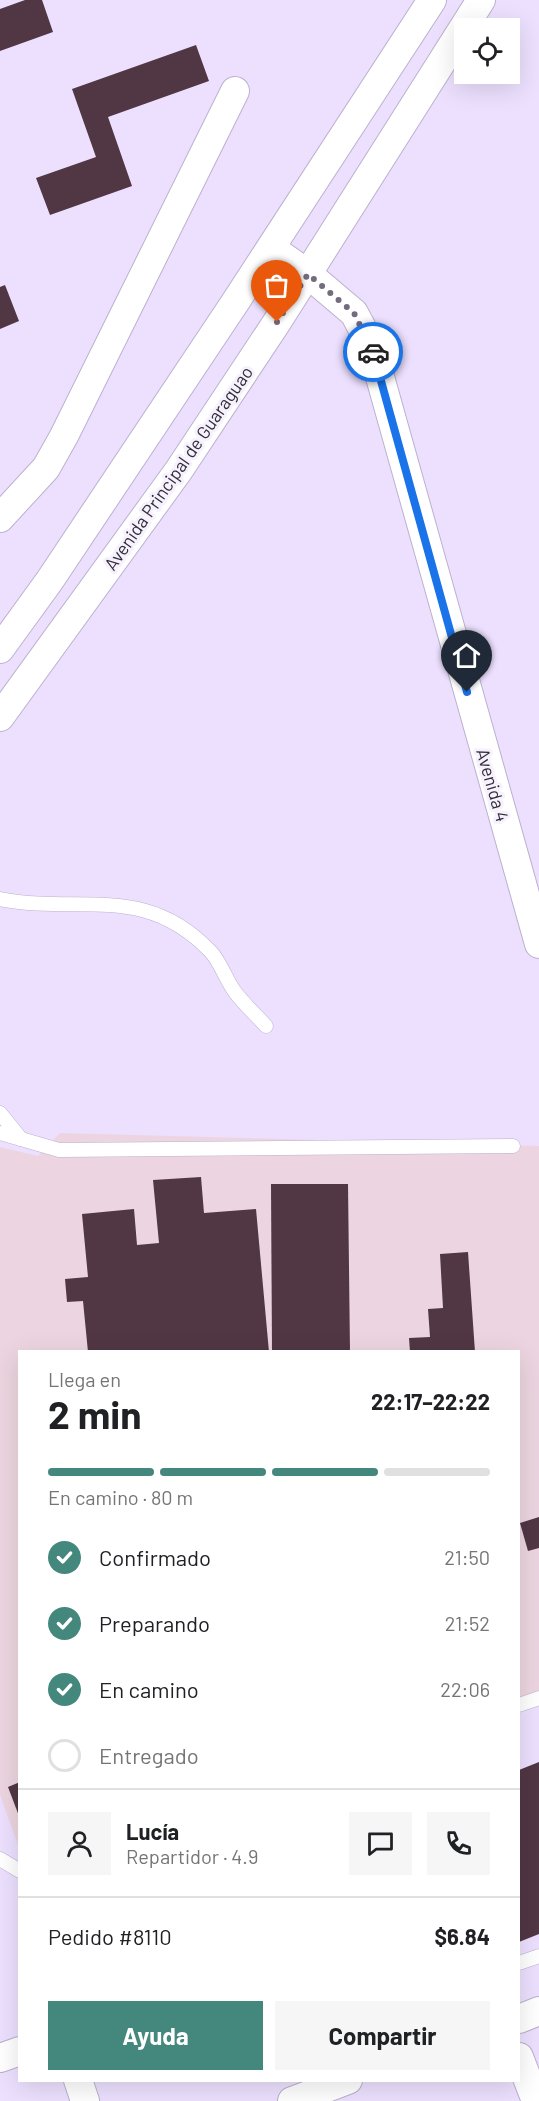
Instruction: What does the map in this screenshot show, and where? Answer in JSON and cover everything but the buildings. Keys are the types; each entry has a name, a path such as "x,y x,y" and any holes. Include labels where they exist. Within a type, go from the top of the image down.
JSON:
{"street":[{"path":"0,649 50,580 271,248 432,0"},
{"name":"Avenida Principal de Guaraguao","path":"0,717 179,470 308,274 482,0"},
{"path":"0,518 46,468 64,436 235,91"},
{"name":"Avenida 4","path":"271,248 308,274 354,313 371,345 539,944"},
{"path":"520,2019 539,2011"},
{"path":"0,2058 18,2052"},
{"path":"520,2060 536,2101"},
{"path":"79,2082 85,2101"},
{"path":"292,2101 343,2082"}],"lane":[{"path":"0,899 124,905 148,910 182,926 212,954 234,992 266,1026"},
{"path":"0,1113 21,1139"},
{"path":"0,1133 59,1150 513,1146"},
{"path":"520,1705 539,1698"},
{"path":"0,1859 18,1869"},
{"path":"520,1963 539,1956"}],"shaded area":[{"path":"60,1133 539,1146 539,1691 520,1698 520,1350 18,1350 18,1845 0,1795 0,1147 38,1156"}],"way so far":[{"path":"277,322 308,274 354,313 373,352"}],"route":[{"path":"373,352 467,692"}]}
